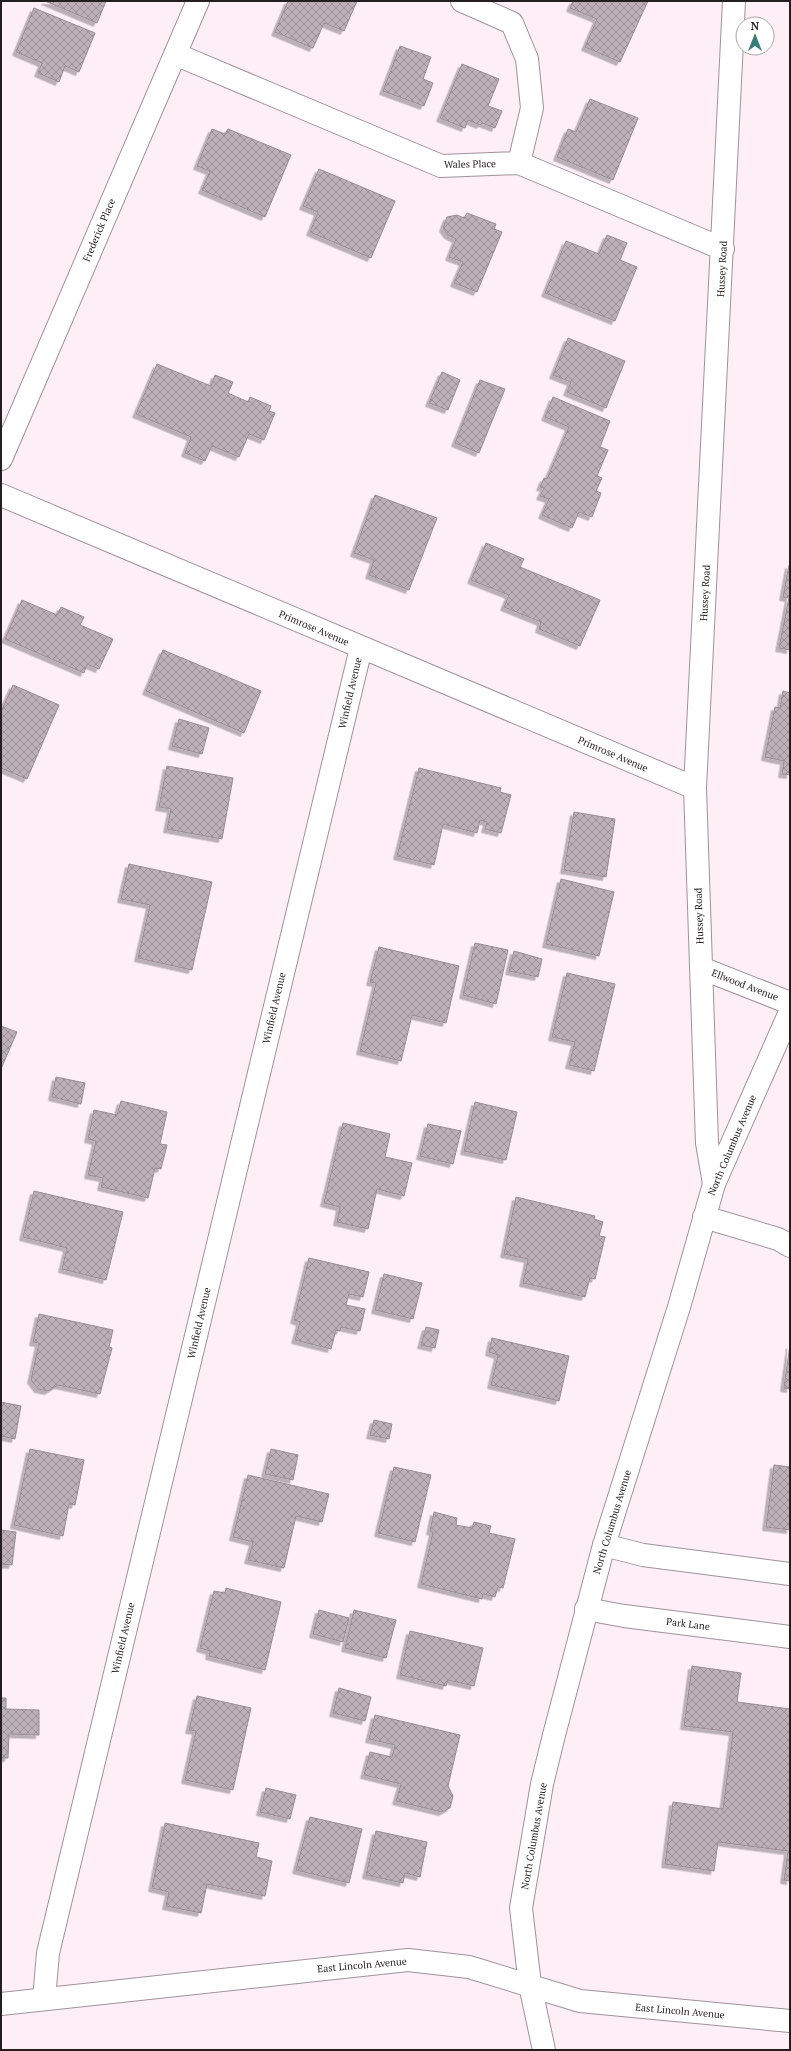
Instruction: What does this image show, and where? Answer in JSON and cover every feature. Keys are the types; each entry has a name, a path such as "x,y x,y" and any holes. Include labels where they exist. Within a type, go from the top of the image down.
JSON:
{"street":[{"name":"Frederick Place","path":"1,459 198,1"},
{"path":"462,1 512,23 527,59 532,108 519,163"},
{"name":"Hussey Road","path":"714,1184 707,1143 695,788 723,249 734,1"},
{"name":"Wales Place","path":"174,54 441,166 519,163 723,249"},
{"name":"Primrose Avenue","path":"1,495 695,788"},
{"name":"Winfield Avenue","path":"44,1999 48,1953 361,648"},
{"name":"Ellwood Avenue","path":"701,968 790,1003"},
{"name":"North Columbus Avenue","path":"544,2050 530,1985 521,1908 542,1784 586,1609 604,1545 679,1307 714,1184 790,1012"},
{"path":"704,1217 778,1239 790,1246"},
{"path":"604,1545 643,1555 790,1574"},
{"name":"Park Lane","path":"586,1609 624,1616 790,1637"},
{"name":"East Lincoln Avenue","path":"1,2004 408,1960 470,1967 580,2001 790,2021"}],"building":[{"path":"45,1 106,1 97,23"},
{"path":"288,1 357,1 344,31 324,23 313,48 275,32"},
{"path":"573,1 648,1 620,62 585,47 597,19 570,8"},
{"path":"34,8 95,33 79,72 65,66 59,82 38,73 42,63 16,52"},
{"path":"400,46 431,57 423,79 433,83 424,106 383,91"},
{"path":"462,64 499,79 488,106 502,111 495,128 482,123 480,125 468,120 465,128 440,118"},
{"path":"590,99 638,118 613,180 557,157 568,129 576,132"},
{"path":"212,129 225,134 228,129 291,155 265,217 202,190 210,171 197,166"},
{"path":"319,169 395,201 371,258 310,232 318,212 303,206"},
{"path":"467,213 496,224 494,229 502,232 477,292 454,283 463,262 449,257 456,239 448,235 443,228 447,217 457,215 464,218"},
{"path":"607,235 627,243 620,260 637,267 615,321 545,293 566,241 599,254"},
{"path":"568,338 625,361 606,408 567,392 571,382 553,375"},
{"path":"157,364 211,386 215,375 233,382 228,393 248,402 250,397 271,406 269,411 275,413 264,440 249,434 239,457 212,446 205,461 185,453 191,437 136,414"},
{"path":"442,372 460,380 448,410 429,403"},
{"path":"480,380 505,389 479,453 455,443"},
{"path":"553,397 610,421 600,447 608,450 597,476 602,478 596,491 601,493 592,517 579,512 572,528 542,515 549,499 540,496 544,488 540,487 544,478 547,479 569,427 545,417"},
{"path":"375,495 437,518 409,590 369,575 374,560 354,553"},
{"path":"486,543 524,559 520,567 600,600 580,646 539,629 541,622 504,607 509,595 471,580"},
{"path":"789,565 790,650 779,648 789,598 783,597"},
{"path":"22,600 57,615 61,607 84,617 80,625 113,639 99,669 87,664 84,673 5,639"},
{"path":"163,650 261,691 244,733 146,691"},
{"path":"13,685 59,705 27,779 1,768 1,712"},
{"path":"783,691 790,693 790,775 782,774 784,761 765,757 775,707 780,708"},
{"path":"179,719 209,728 202,754 172,746"},
{"path":"167,766 233,778 222,839 167,829 171,809 159,807"},
{"path":"419,768 501,788 500,792 511,795 501,833 485,829 487,822 480,820 477,833 443,824 434,865 397,856"},
{"path":"574,812 615,819 606,877 564,870"},
{"path":"129,864 212,882 192,970 138,958 150,905 121,899"},
{"path":"561,879 614,892 599,956 546,944"},
{"path":"475,943 508,950 496,1004 463,995"},
{"path":"379,947 459,966 446,1023 412,1015 401,1061 360,1051 376,983 370,982"},
{"path":"514,951 542,959 538,977 509,971"},
{"path":"567,973 615,984 594,1071 569,1065 575,1042 552,1037"},
{"path":"1,1026 17,1032 1,1069"},
{"path":"56,1077 85,1083 81,1104 52,1097"},
{"path":"121,1101 167,1112 160,1144 167,1145 161,1169 155,1168 148,1198 101,1187 103,1178 88,1175 96,1141 88,1139 94,1110 117,1115"},
{"path":"475,1102 517,1112 506,1160 464,1151"},
{"path":"343,1123 390,1134 385,1157 412,1163 404,1196 377,1189 368,1229 337,1222 340,1207 324,1203"},
{"path":"428,1124 461,1131 453,1164 420,1156"},
{"path":"34,1191 123,1212 106,1280 62,1269 67,1248 23,1237"},
{"path":"516,1197 595,1216 594,1219 603,1222 599,1236 605,1237 595,1279 590,1278 585,1297 523,1283 528,1259 504,1254"},
{"path":"309,1258 369,1272 363,1297 349,1294 346,1305 365,1309 360,1331 341,1327 340,1331 336,1330 331,1349 295,1340 300,1322 294,1320"},
{"path":"384,1274 422,1283 413,1319 375,1310"},
{"path":"39,1314 113,1330 109,1347 112,1348 100,1394 58,1385 48,1391 38,1389 31,1380 39,1343 33,1342"},
{"path":"426,1327 439,1330 435,1348 421,1345"},
{"path":"492,1338 569,1356 559,1401 491,1385 498,1355 489,1352"},
{"path":"790,1345 790,1389 784,1388"},
{"path":"1,1402 21,1406 15,1439 1,1436"},
{"path":"374,1420 392,1424 389,1439 370,1435"},
{"path":"30,1449 84,1460 75,1505 69,1504 63,1536 14,1525"},
{"path":"271,1449 298,1455 293,1480 265,1474"},
{"path":"774,1465 790,1467 790,1530 766,1527"},
{"path":"394,1467 431,1475 415,1542 378,1533"},
{"path":"248,1475 329,1494 322,1522 296,1516 284,1568 248,1560 253,1542 233,1537"},
{"path":"434,1512 457,1518 456,1525 472,1528 474,1522 491,1526 489,1533 515,1539 503,1588 498,1587 495,1597 483,1594 482,1599 421,1584 433,1532 430,1531"},
{"path":"1,1530 16,1532 12,1565 1,1564"},
{"path":"226,1588 281,1602 265,1670 209,1656 210,1651 200,1648 214,1591 225,1593"},
{"path":"319,1610 349,1618 343,1642 313,1634"},
{"path":"354,1610 396,1620 386,1658 345,1648"},
{"path":"410,1631 483,1648 474,1686 448,1680 446,1686 400,1675"},
{"path":"692,1666 741,1673 737,1702 790,1709 790,1881 784,1880 788,1851 718,1842 714,1871 665,1864 673,1802 723,1809 733,1732 684,1726"},
{"path":"339,1688 371,1697 365,1721 333,1713"},
{"path":"197,1696 251,1708 233,1790 185,1780 196,1731 189,1730"},
{"path":"1,1698 6,1698 6,1709 39,1710 39,1735 9,1734 8,1758 1,1758"},
{"path":"375,1715 460,1735 448,1786 453,1796 450,1808 442,1812 396,1801 401,1784 364,1775 370,1752 392,1757 395,1745 369,1739"},
{"path":"266,1788 296,1795 290,1819 260,1812"},
{"path":"310,1817 362,1829 349,1883 296,1870"},
{"path":"165,1823 259,1843 256,1857 272,1861 265,1896 207,1884 201,1913 166,1906 169,1892 152,1888"},
{"path":"376,1831 427,1842 420,1877 405,1873 403,1883 366,1875"}]}
